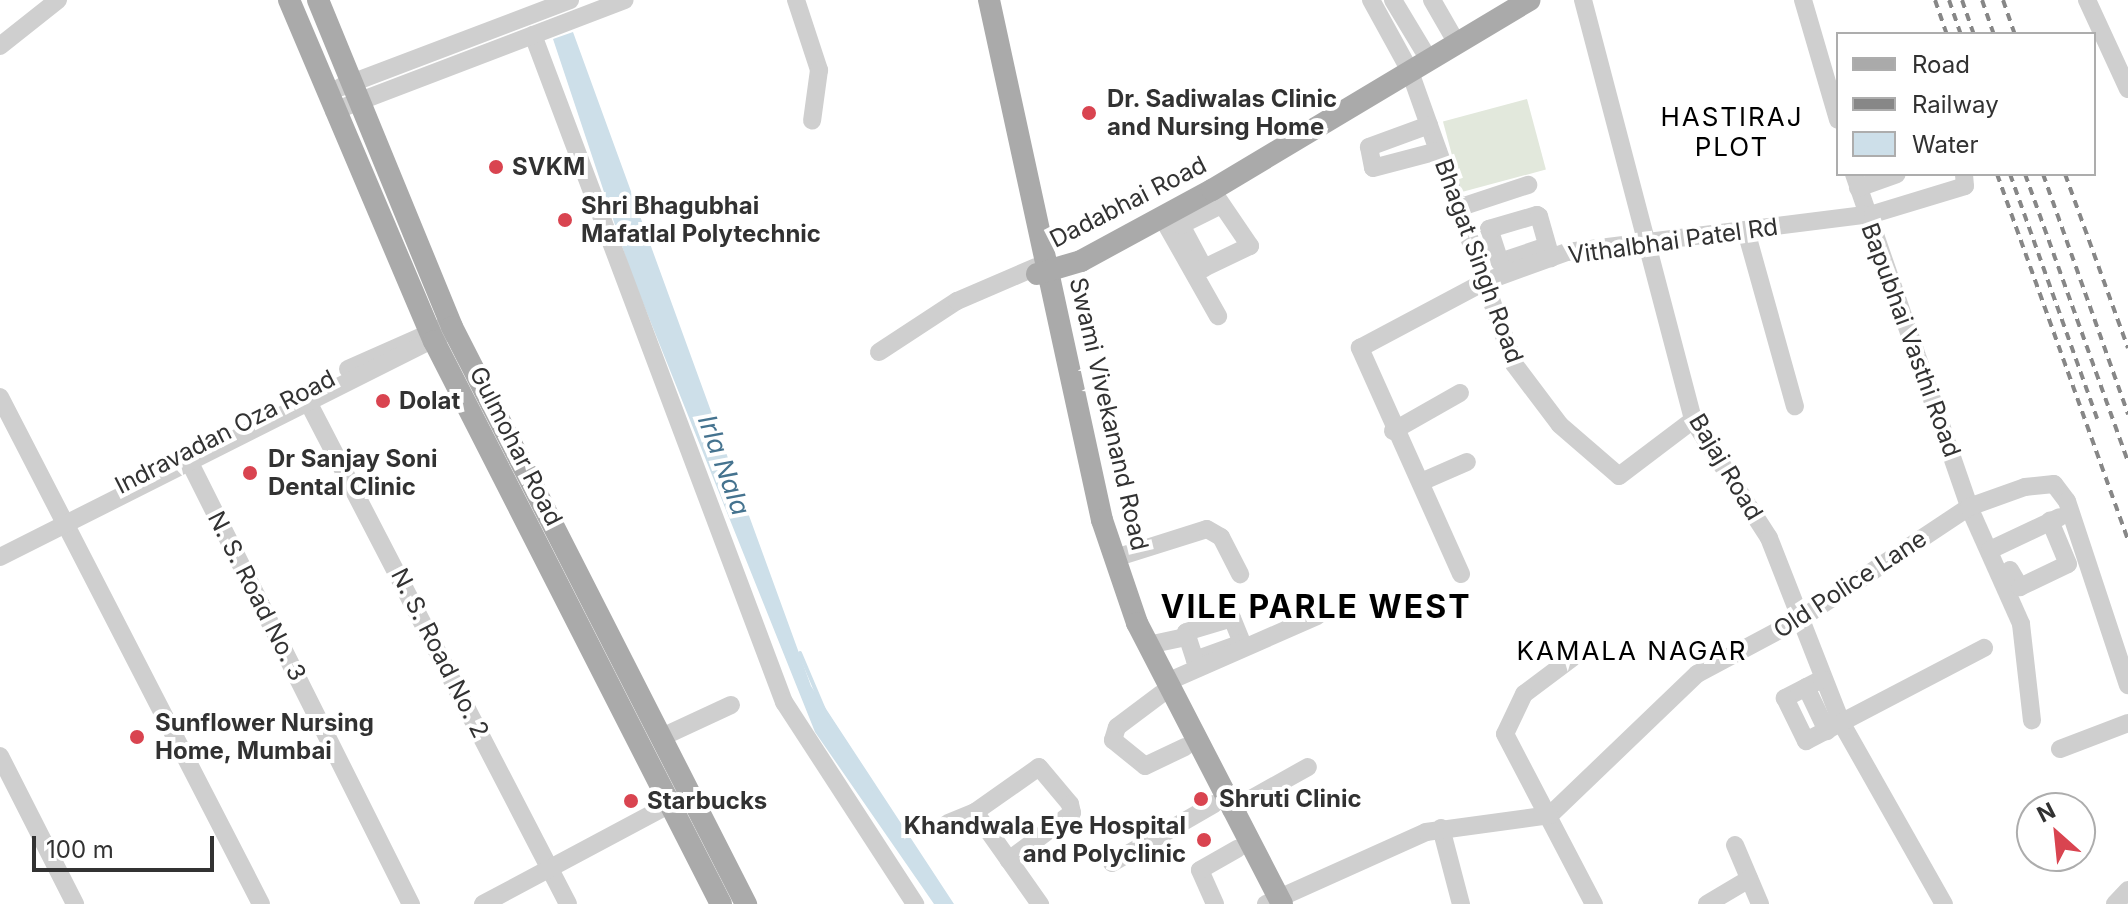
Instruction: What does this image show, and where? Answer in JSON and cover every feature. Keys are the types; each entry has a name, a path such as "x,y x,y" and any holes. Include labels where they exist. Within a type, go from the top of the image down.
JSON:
{"main road":[{"name":"Gulmohar Road","path":"289,0 331,102 438,332 669,805 721,904"},
{"name":"Gulmohar Road","path":"318,0 354,92 438,332 662,737 746,904"},
{"name":"Swami Vivekanand Road","path":"976,0 1039,270 1115,558 1185,747 1219,804 1237,849 1268,902"},
{"name":"Swami Vivekanand Road","path":"989,0 1039,270 1092,530 1164,688 1268,902"},
{"name":"Dadabhai Road","path":"1039,270 1216,197 1450,30 1509,0"},
{"name":"Dadabhai Road","path":"1039,270 1118,232 1414,56 1530,0"}],"street":[{"path":"0,46 58,0"},
{"path":"354,92 533,35 624,0"},
{"path":"796,0 819,70 812,121"},
{"path":"1371,0 1414,56"},
{"path":"1393,0 1414,56"},
{"path":"1432,0 1450,30"},
{"name":"Bajaj Road","path":"1583,0 1644,247 1693,420 1769,538 1802,618 1814,683 1834,727 1944,904"},
{"path":"1803,0 1836,113"},
{"path":"2087,0 2128,89"},
{"path":"331,102 568,1"},
{"path":"533,35 784,702 915,904"},
{"name":"Bhagat Singh Road","path":"1414,56 1431,139 1514,364 1560,425 1619,476 1693,420"},
{"path":"1856,181 1878,181 1892,176"},
{"name":"Vithalbhai Patel Rd","path":"1393,431 1360,348 1525,260 1549,252 1644,247 1865,214 1965,186 1964,176"},
{"name":"Bapubhai Vasthi Road","path":"1856,181 1969,507 1994,548"},
{"path":"1878,181 1889,209"},
{"path":"1458,208 1528,185"},
{"path":"1197,267 1209,268 1252,244 1216,197"},
{"path":"1478,201 1486,222"},
{"path":"1465,228 1535,207"},
{"path":"1525,260 1500,262 1489,229 1535,215 1549,252"},
{"path":"1172,217 1218,316"},
{"path":"1746,231 1795,406"},
{"path":"1473,252 1493,245"},
{"path":"879,352 957,301 1039,270"},
{"name":"Indravadan Oza Road","path":"0,546 189,461 438,332"},
{"name":"Indravadan Oza Road","path":"0,557 63,519 438,332"},
{"path":"1460,393 1393,431 1421,482 1461,574"},
{"path":"0,397 261,904"},
{"name":"N. S. Road No. 2","path":"308,402 568,904"},
{"name":"N. S. Road No. 3","path":"189,461 411,904"},
{"path":"1421,482 1467,462"},
{"name":"Old Police Lane","path":"1550,815 1697,674 1802,618 1969,507 2054,484 2071,512"},
{"path":"1994,548 2071,512 2128,685"},
{"path":"1994,548 2023,586 2068,564 2050,521"},
{"path":"1115,558 1207,529 1221,537 1240,574"},
{"path":"1994,548 2012,594 2032,720"},
{"path":"1185,747 1145,766 1113,740 1117,727 1164,688 1317,616"},
{"path":"1148,645 1185,637"},
{"path":"1814,683 1785,698 1802,739 1834,727 1984,648"},
{"path":"1572,658 1541,676 1504,724 1594,904"},
{"path":"662,737 731,705"},
{"path":"2060,749 2128,723"},
{"path":"0,756 75,904"},
{"path":"948,823 975,812 1039,767 1070,804 1072,813 1009,860"},
{"path":"1168,822 1308,767"},
{"path":"483,904 691,793"},
{"path":"1112,863 1219,804"},
{"path":"975,812 1040,904"},
{"path":"1268,902 1441,828 1550,815"},
{"path":"1441,828 1461,904"},
{"path":"1735,845 1759,904"},
{"path":"1215,904 1200,870 1237,849"},
{"path":"1707,904 1748,880"},
{"path":"2115,904 2128,890"}],"shaded area":[{"path":"1527,99 1546,170 1462,192 1443,122"}],"water":[{"path":"573,32 811,686 954,904 934,904 815,732 631,273 553,39"}],"waterway":[{"name":"Irla Nala","path":"800,653 825,712 876,792"}],"railway":[{"path":"1935,0 1946,32"},
{"path":"1949,0 1960,32"},
{"path":"1962,0 1973,32"},
{"path":"1982,0 1993,32"},
{"path":"2003,0 2014,32"},
{"path":"1998,176 2128,540"},
{"path":"2011,176 2097,419"},
{"path":"2026,176 2128,462"},
{"path":"2044,176 2128,414"},
{"path":"2066,176 2128,348"}],"place":[{"name":"Dr. Sadiwalas Clinic and Nursing Home","path":"1089,113"},
{"name":"SVKM","path":"496,167"},
{"name":"Shri Bhagubhai Mafatlal Polytechnic","path":"565,220"},
{"name":"Dolat","path":"383,401"},
{"name":"Dr Sanjay Soni Dental Clinic","path":"250,473"},
{"name":"Sunflower Nursing Home, Mumbai","path":"137,737"},
{"name":"Shruti Clinic","path":"1201,799"},
{"name":"Starbucks","path":"631,801"},
{"name":"Khandwala Eye Hospital and Polyclinic","path":"1204,840"}],"district":[{"name":"HASTIRAJ PLOT","path":"1732,132"},
{"name":"VILE PARLE WEST","path":"1316,607"},
{"name":"KAMALA NAGAR","path":"1632,651"}]}
